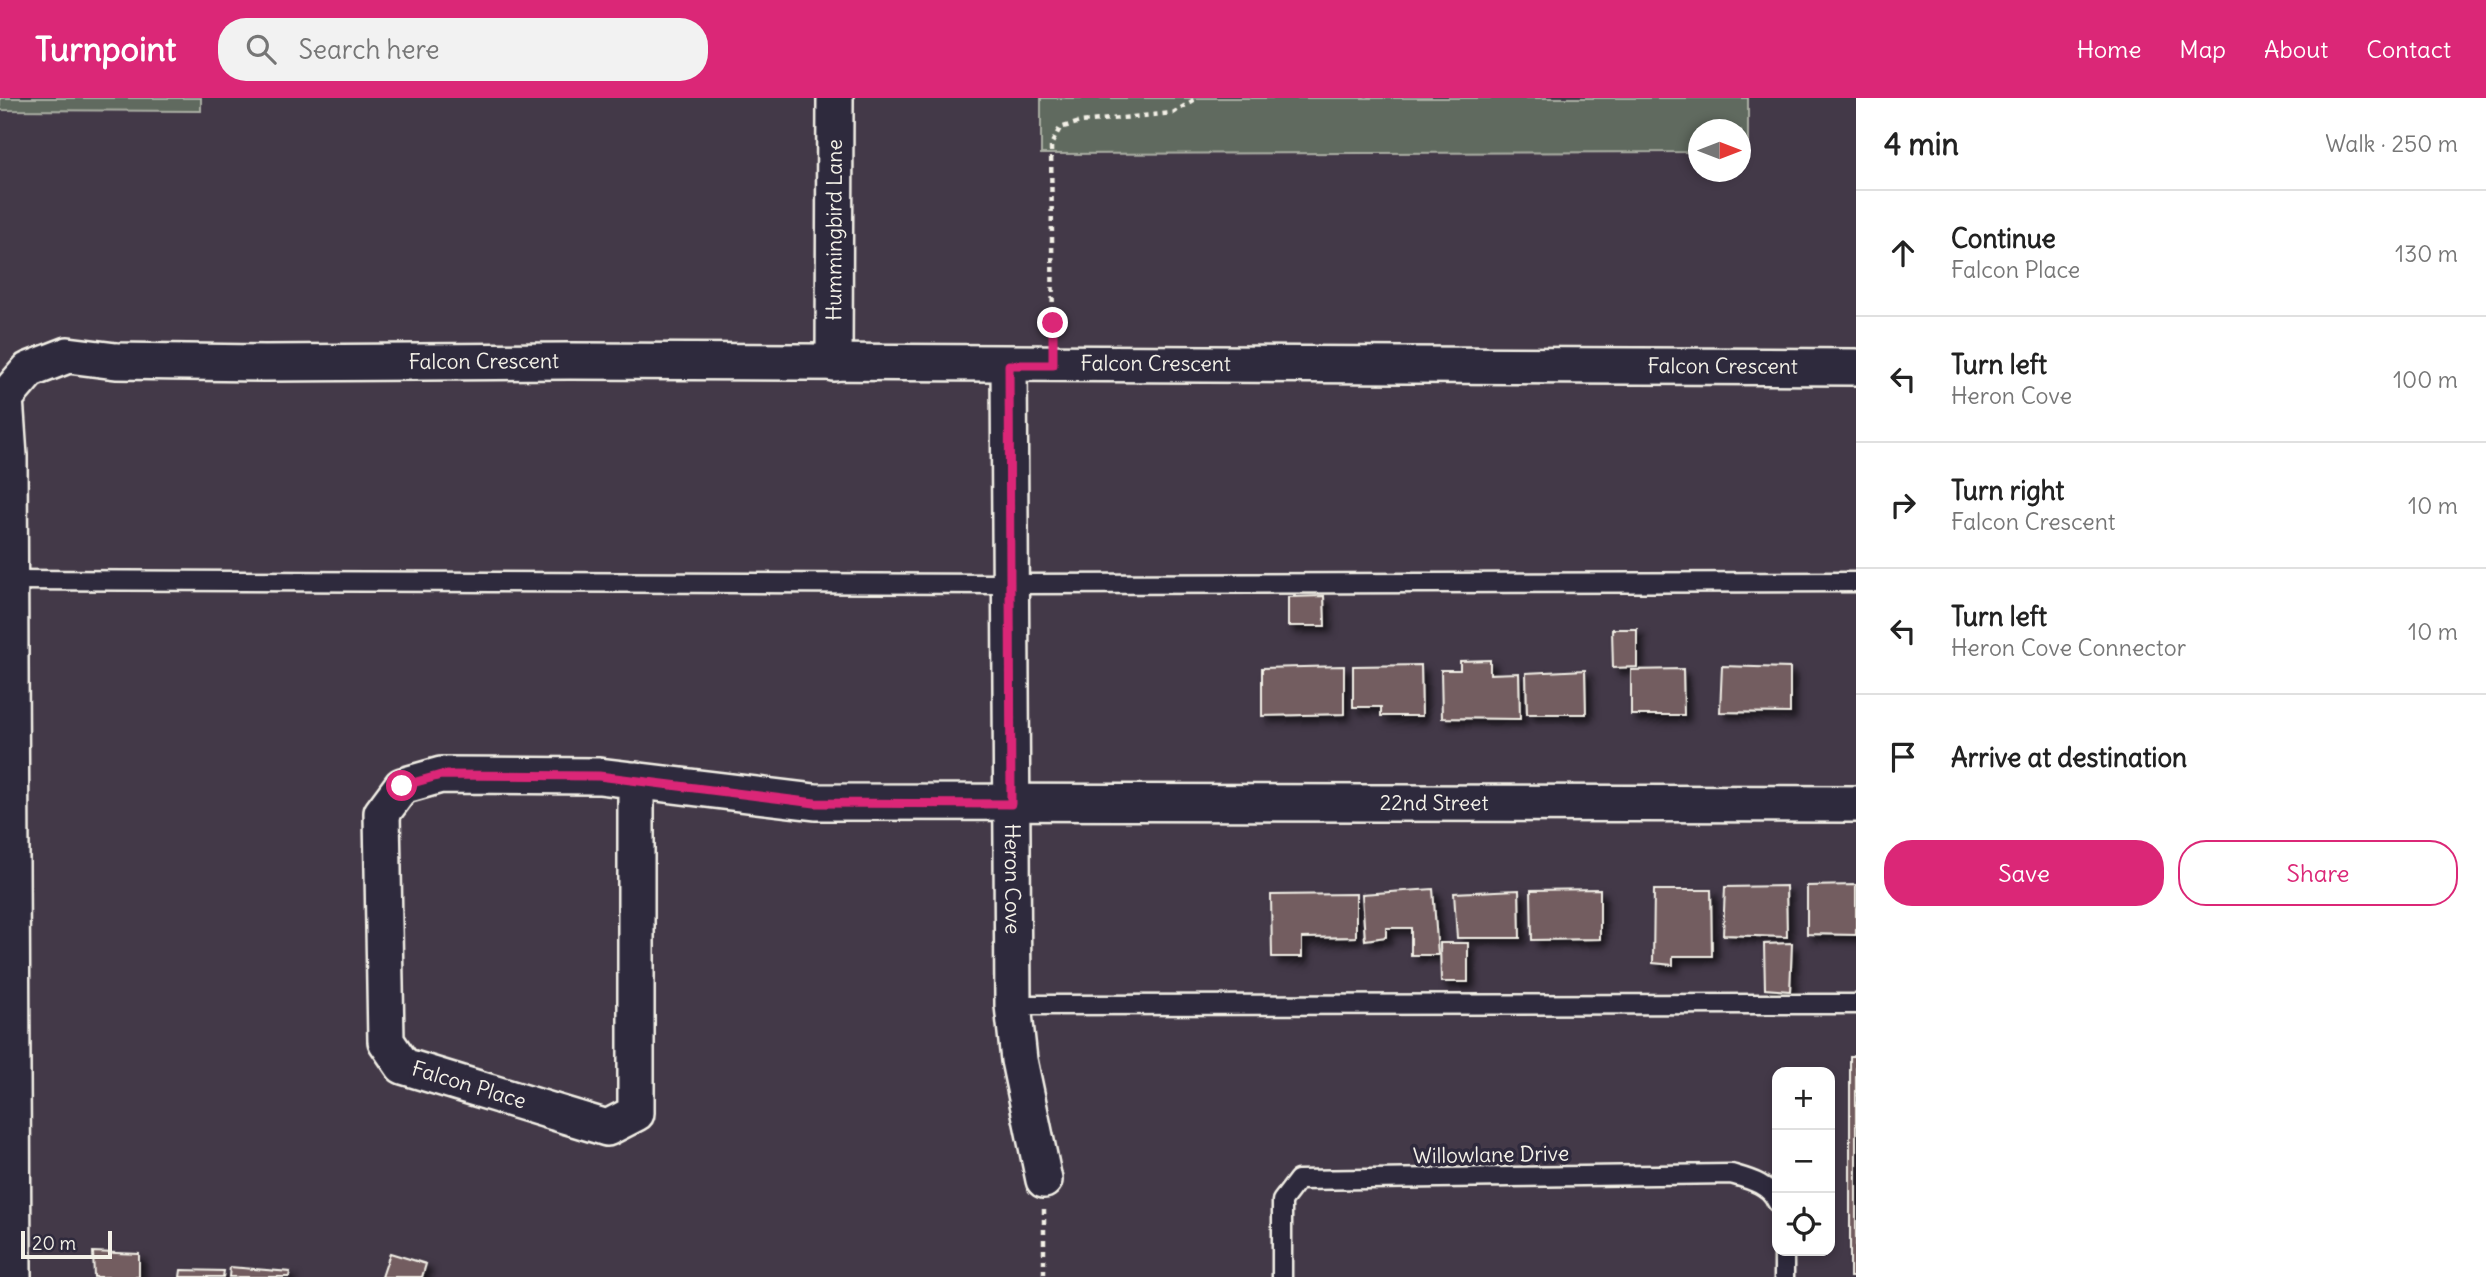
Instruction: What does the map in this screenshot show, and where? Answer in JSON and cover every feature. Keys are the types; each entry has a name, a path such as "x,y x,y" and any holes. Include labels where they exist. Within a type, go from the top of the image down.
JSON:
{"street":[{"name":"Hummingbird Lane","path":"834,363 835,98"},
{"name":"Falcon Crescent","path":"13,1277 9,456 5,398 29,370 68,355 116,361 265,363 1856,367"},
{"name":"Heron Cove","path":"1009,365 1013,1005 1019,1060 1044,1180"},
{"name":"Falcon Place","path":"636,779 636,1113 607,1128 403,1066 386,1041 382,813 402,786 441,775 599,776 636,779 815,803 1011,804"},
{"name":"22nd Street","path":"1011,804 1856,804"}],"lane":[{"path":"9,580 1010,584 1856,582"},
{"path":"1013,1005 1856,1004"},
{"name":"Willowlane Drive","path":"1282,1277 1282,1201 1298,1180 1731,1174 1758,1183 1773,1193"},
{"path":"1784,1256 1784,1277"}],"path":[{"path":"1053,365 1051,145 1060,128 1080,122 1173,113 1197,98"},
{"path":"1044,1180 1044,1277"}],"green space":[{"path":"0,98 201,98 201,111 0,110"},
{"path":"1041,98 1748,98 1748,119 1688,119 1688,152 1041,154"}],"building":[{"path":"1324,596 1325,626 1288,626 1288,597"},
{"path":"1612,629 1637,629 1637,667 1613,668"},
{"path":"1490,660 1490,674 1519,673 1520,719 1442,718 1441,670 1460,670 1460,661"},
{"path":"1421,665 1422,716 1381,716 1381,707 1353,707 1353,666"},
{"path":"1344,666 1344,714 1262,716 1262,668"},
{"path":"1722,666 1790,668 1790,713 1720,712"},
{"path":"1683,669 1684,715 1631,715 1631,670"},
{"path":"1585,670 1586,714 1527,714 1526,673"},
{"path":"1856,885 1856,935 1807,934 1807,886"},
{"path":"1786,886 1787,937 1723,935 1725,887"},
{"path":"1433,889 1438,955 1411,955 1411,928 1386,928 1386,937 1365,940 1362,894"},
{"path":"1600,889 1600,939 1532,940 1531,890"},
{"path":"1519,890 1520,938 1457,938 1454,893"},
{"path":"1654,890 1711,890 1712,956 1673,956 1673,965 1653,963"},
{"path":"1356,894 1356,937 1302,938 1302,957 1272,957 1271,895"},
{"path":"1440,943 1468,943 1468,982 1441,982"},
{"path":"1792,943 1790,991 1765,989 1764,944"},
{"path":"1850,1056 1856,1056 1856,1277 1850,1277"},
{"path":"93,1252 139,1254 139,1277 94,1277"},
{"path":"390,1253 426,1264 422,1277 382,1277"},
{"path":"230,1267 290,1272 289,1277 229,1277"},
{"path":"181,1270 224,1271 223,1277 180,1277"}],"route":[{"path":"402,786 441,775 599,776 815,803 1011,804 1009,365 1053,365 1053,323"}]}
